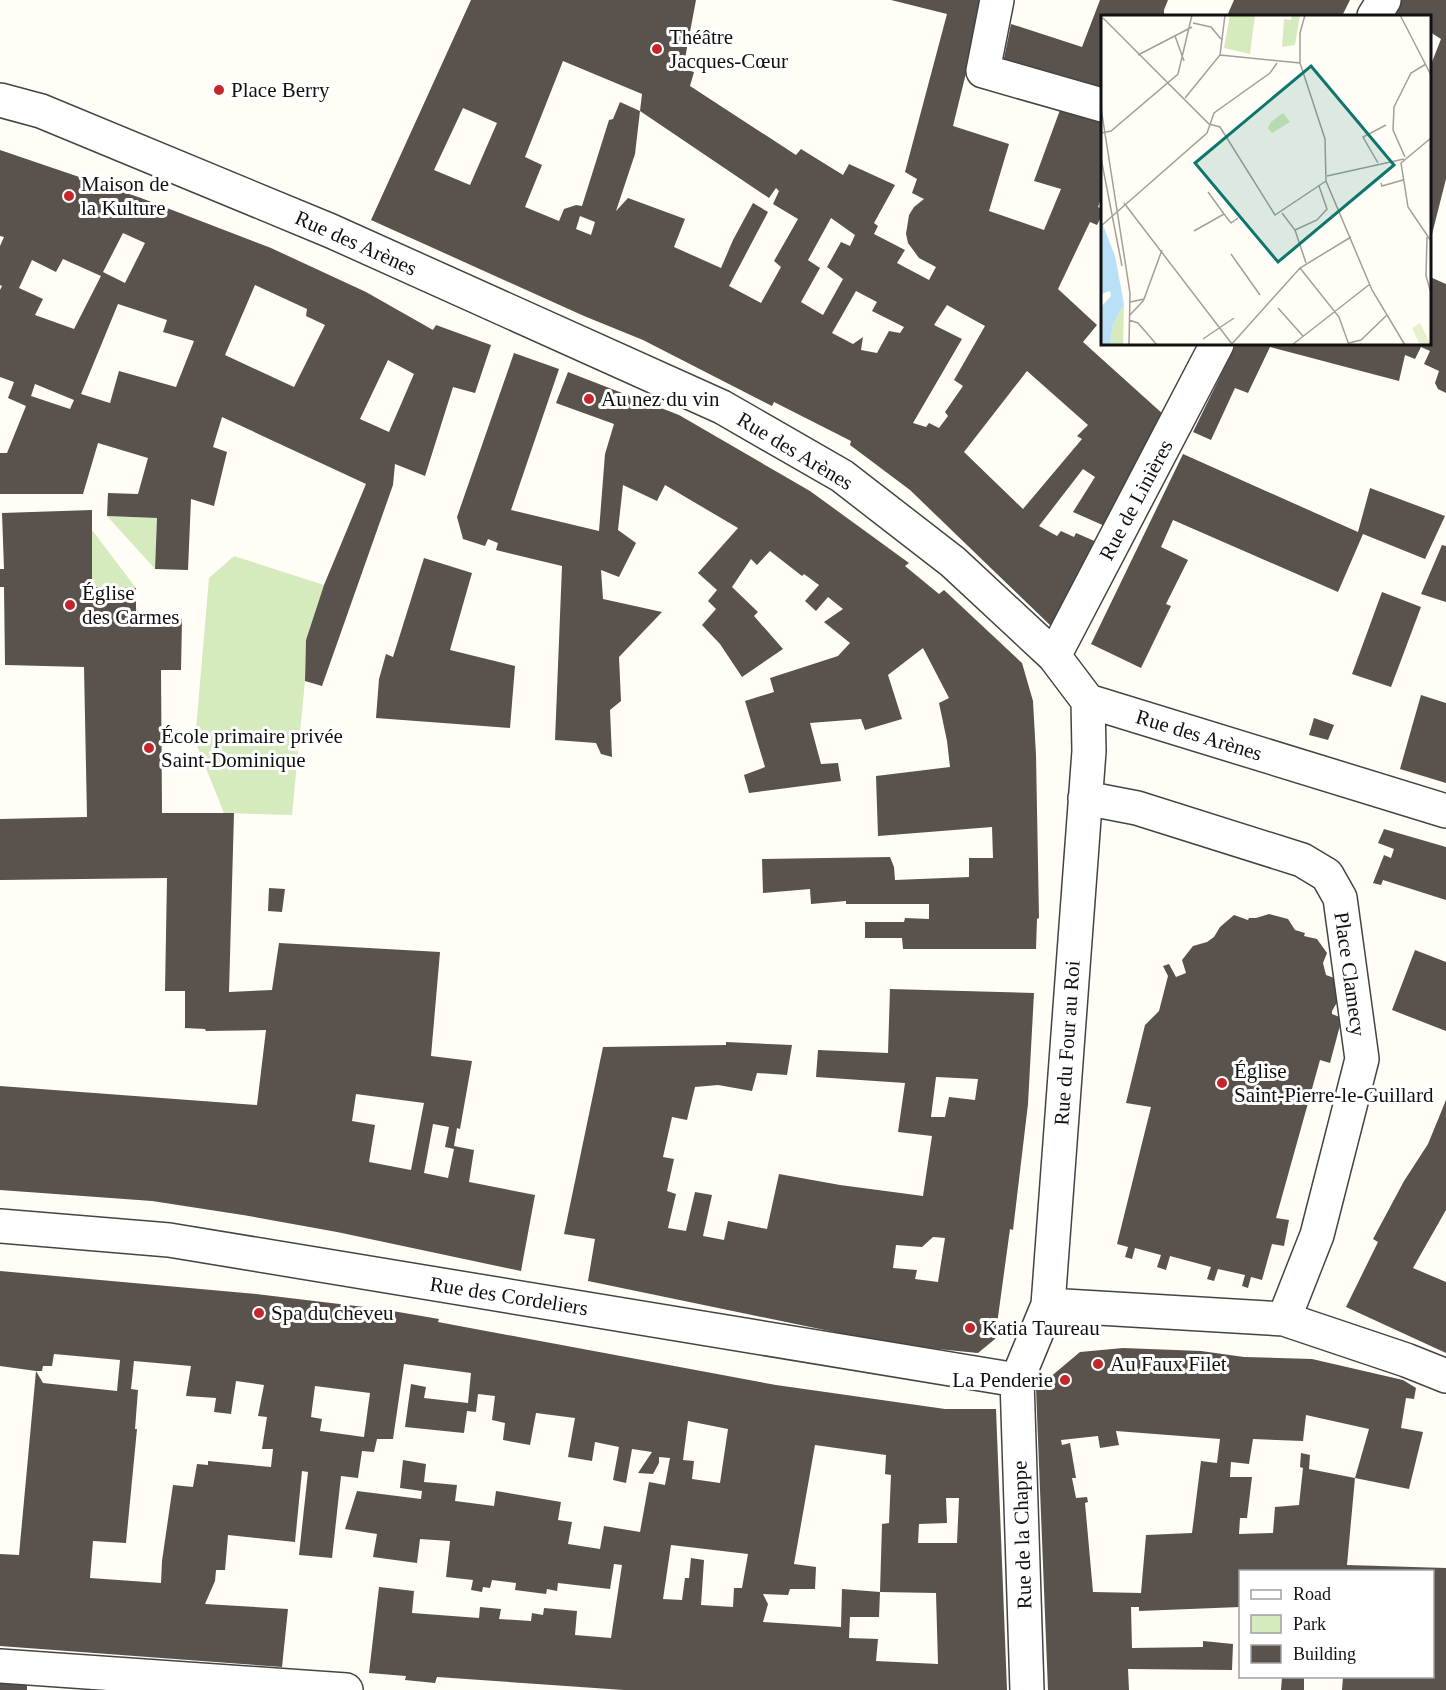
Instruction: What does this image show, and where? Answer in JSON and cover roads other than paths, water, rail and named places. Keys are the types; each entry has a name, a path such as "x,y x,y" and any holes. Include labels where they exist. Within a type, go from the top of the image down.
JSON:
{"street":[{"path":"998,0 983,71 1101,105"},
{"path":"1375,15 1384,0"},
{"name":"Rue des Arènes","path":"0,100 41,111 331,231 722,407 842,476 953,562 1054,656 1088,701 1446,812"},
{"name":"Rue de Linières","path":"1054,656 1216,345"},
{"name":"Rue du Four au Roi","path":"1017,1380 1047,1305 1089,751 1088,701"},
{"name":"Place Clamecy","path":"1085,798 1137,808 1302,860 1327,875 1340,898 1362,1059 1317,1235 1284,1319"},
{"name":"Rue des Cordeliers","path":"0,1226 168,1240 1017,1380"},
{"path":"1047,1305 1284,1319 1406,1360 1446,1376"},
{"name":"Rue de la Chappe","path":"1017,1380 1028,1690"},
{"path":"0,1666 346,1690"}],"place":[{"name":"Théâtre Jacques-Cœur","path":"657,49"},
{"name":"Place Berry","path":"219,90"},
{"name":"Maison de la Kulture","path":"69,196"},
{"name":"Au nez du vin","path":"589,399"},
{"name":"Église des Carmes","path":"70,605"},
{"name":"École primaire privée Saint-Dominique","path":"149,748"},
{"name":"Église Saint-Pierre-le-Guillard","path":"1222,1083"},
{"name":"Spa du cheveu","path":"259,1313"},
{"name":"Katia Taureau","path":"970,1328"},
{"name":"Au Faux Filet","path":"1098,1364"},
{"name":"La Penderie","path":"1065,1380"}]}
